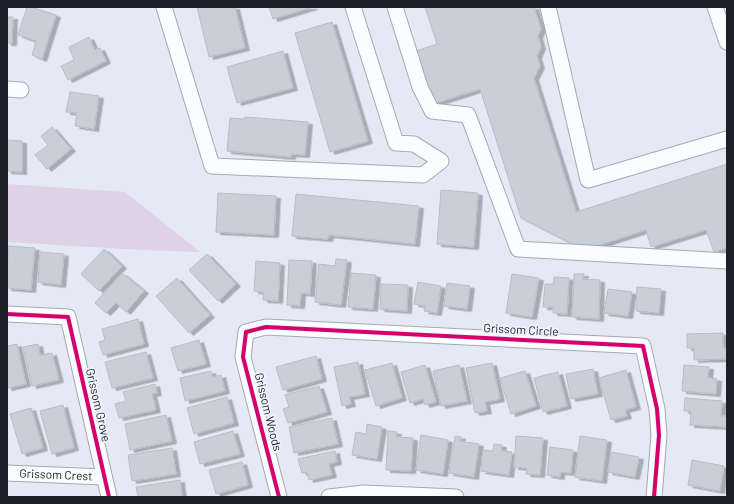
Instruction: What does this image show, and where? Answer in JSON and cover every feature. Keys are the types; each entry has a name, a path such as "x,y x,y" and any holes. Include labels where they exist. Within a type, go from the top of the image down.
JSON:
{"street":[{"path":"164,7 212,166 422,175 441,161 414,144 396,143 353,7"},
{"path":"395,7 420,87 432,111 468,114 518,249 727,261"},
{"path":"548,7 588,180 727,139"},
{"path":"715,7 727,42"},
{"name":"Grissom Grove","path":"7,314 68,316 109,497"},
{"name":"Grissom Circle","path":"246,332 266,327 643,346 656,409 659,435 654,497"},
{"name":"Grissom Woods","path":"246,332 243,357 279,497"},
{"name":"Grissom Crest","path":"7,473 104,477"},
{"path":"330,497 364,493 456,497"}],"shaded area":[{"path":"7,184 125,192 200,252 7,242"}],"building":[{"path":"27,7 56,15 42,59 32,55 36,41 18,35"},
{"path":"197,7 235,7 245,48 209,57"},
{"path":"269,7 313,7 273,19"},
{"path":"425,7 534,7 541,29 538,36 541,47 537,56 540,66 534,78 576,212 727,164 727,248 714,252 706,230 651,247 646,230 584,250 521,218 480,89 433,104 416,51 437,44"},
{"path":"7,17 13,17 12,43 7,43"},
{"path":"332,22 368,141 330,152 295,33"},
{"path":"89,37 95,50 100,48 106,61 68,80 61,66 74,60 69,47"},
{"path":"283,51 293,88 237,103 227,67"},
{"path":"70,92 99,96 94,129 75,126 77,113 66,112"},
{"path":"245,117 308,122 305,155 291,154 291,157 227,151 230,118 245,119"},
{"path":"52,127 71,149 47,169 35,155 48,145 41,136"},
{"path":"7,140 22,141 22,172 7,171"},
{"path":"441,190 478,193 474,247 437,244"},
{"path":"218,193 276,196 274,235 216,232"},
{"path":"296,194 419,206 415,244 329,235 328,239 292,236"},
{"path":"8,246 35,248 31,290 7,288"},
{"path":"104,249 122,266 99,291 81,274"},
{"path":"40,252 64,254 61,285 38,282"},
{"path":"207,254 236,284 218,301 189,270"},
{"path":"336,259 347,260 341,305 315,302 319,264 335,266"},
{"path":"289,260 312,261 310,294 301,293 300,306 287,305"},
{"path":"256,261 280,263 278,301 263,300 263,292 254,291"},
{"path":"122,273 144,291 126,312 116,303 106,313 95,303"},
{"path":"351,273 376,275 373,309 348,307"},
{"path":"512,274 539,278 532,317 506,313"},
{"path":"574,274 584,274 583,279 600,280 599,319 572,317"},
{"path":"554,277 569,278 567,314 553,313 553,307 543,307 545,284 553,284"},
{"path":"177,278 210,315 189,333 156,296"},
{"path":"418,282 441,286 437,313 424,311 425,306 414,304"},
{"path":"447,283 470,286 467,309 444,306"},
{"path":"381,284 408,285 407,311 380,309"},
{"path":"637,287 661,289 659,313 636,311"},
{"path":"608,289 632,292 628,316 604,313"},
{"path":"138,319 144,344 103,355 99,342 105,340 102,329"},
{"path":"723,333 723,348 727,348 727,359 694,360 694,348 687,348 687,334"},
{"path":"199,340 206,364 178,371 171,348"},
{"path":"17,344 26,384 7,388 7,346"},
{"path":"38,344 40,355 52,353 59,380 32,386 23,347"},
{"path":"146,352 153,378 112,388 105,362"},
{"path":"316,356 322,379 283,390 276,367"},
{"path":"358,362 365,394 349,397 351,404 342,406 334,367"},
{"path":"392,363 402,398 376,406 365,370"},
{"path":"492,363 500,399 485,402 487,411 475,413 466,368"},
{"path":"425,365 436,402 425,405 423,399 410,403 401,372"},
{"path":"459,365 467,401 441,406 433,371"},
{"path":"684,365 709,367 708,378 717,379 716,394 682,391"},
{"path":"593,369 598,394 571,399 566,374"},
{"path":"626,370 636,407 625,410 627,416 611,420 599,378"},
{"path":"211,371 213,377 221,375 225,391 185,401 180,378"},
{"path":"525,371 536,406 511,414 500,378"},
{"path":"558,372 567,406 543,412 534,378"},
{"path":"155,384 157,393 152,394 156,410 119,418 115,404 126,401 123,392"},
{"path":"319,386 327,412 288,423 283,409 289,407 285,395"},
{"path":"227,397 234,423 194,434 187,408"},
{"path":"685,398 722,401 721,416 727,416 727,427 690,425 691,411 684,411"},
{"path":"63,405 74,448 52,454 40,411"},
{"path":"31,408 43,448 22,454 10,414"},
{"path":"166,415 172,441 130,450 125,424"},
{"path":"332,418 338,444 294,453 289,427"},
{"path":"367,424 382,427 377,459 352,455 356,432 366,434"},
{"path":"233,431 240,454 200,464 194,442"},
{"path":"388,431 397,432 396,437 413,438 411,471 386,470"},
{"path":"421,435 448,440 443,474 416,470"},
{"path":"455,436 461,437 460,441 479,444 474,477 449,473"},
{"path":"516,436 543,438 540,475 526,474 527,468 514,467"},
{"path":"580,436 607,440 602,481 575,477"},
{"path":"494,444 502,445 501,451 512,452 509,475 481,471 483,450 493,451"},
{"path":"550,447 573,450 571,473 560,472 560,477 547,475"},
{"path":"172,448 176,474 132,481 128,455"},
{"path":"335,451 337,462 329,464 332,475 309,480 307,472 302,473 298,459"},
{"path":"611,452 639,457 635,477 608,472"},
{"path":"692,460 724,466 720,491 688,485"},
{"path":"242,462 248,485 216,494 209,470"},
{"path":"180,480 182,497 138,497 136,487"}],"cycle path":[{"path":"7,314 68,317 109,497"},
{"path":"279,497 243,357 246,332 266,327 643,346 657,409 659,435 654,497"}]}
